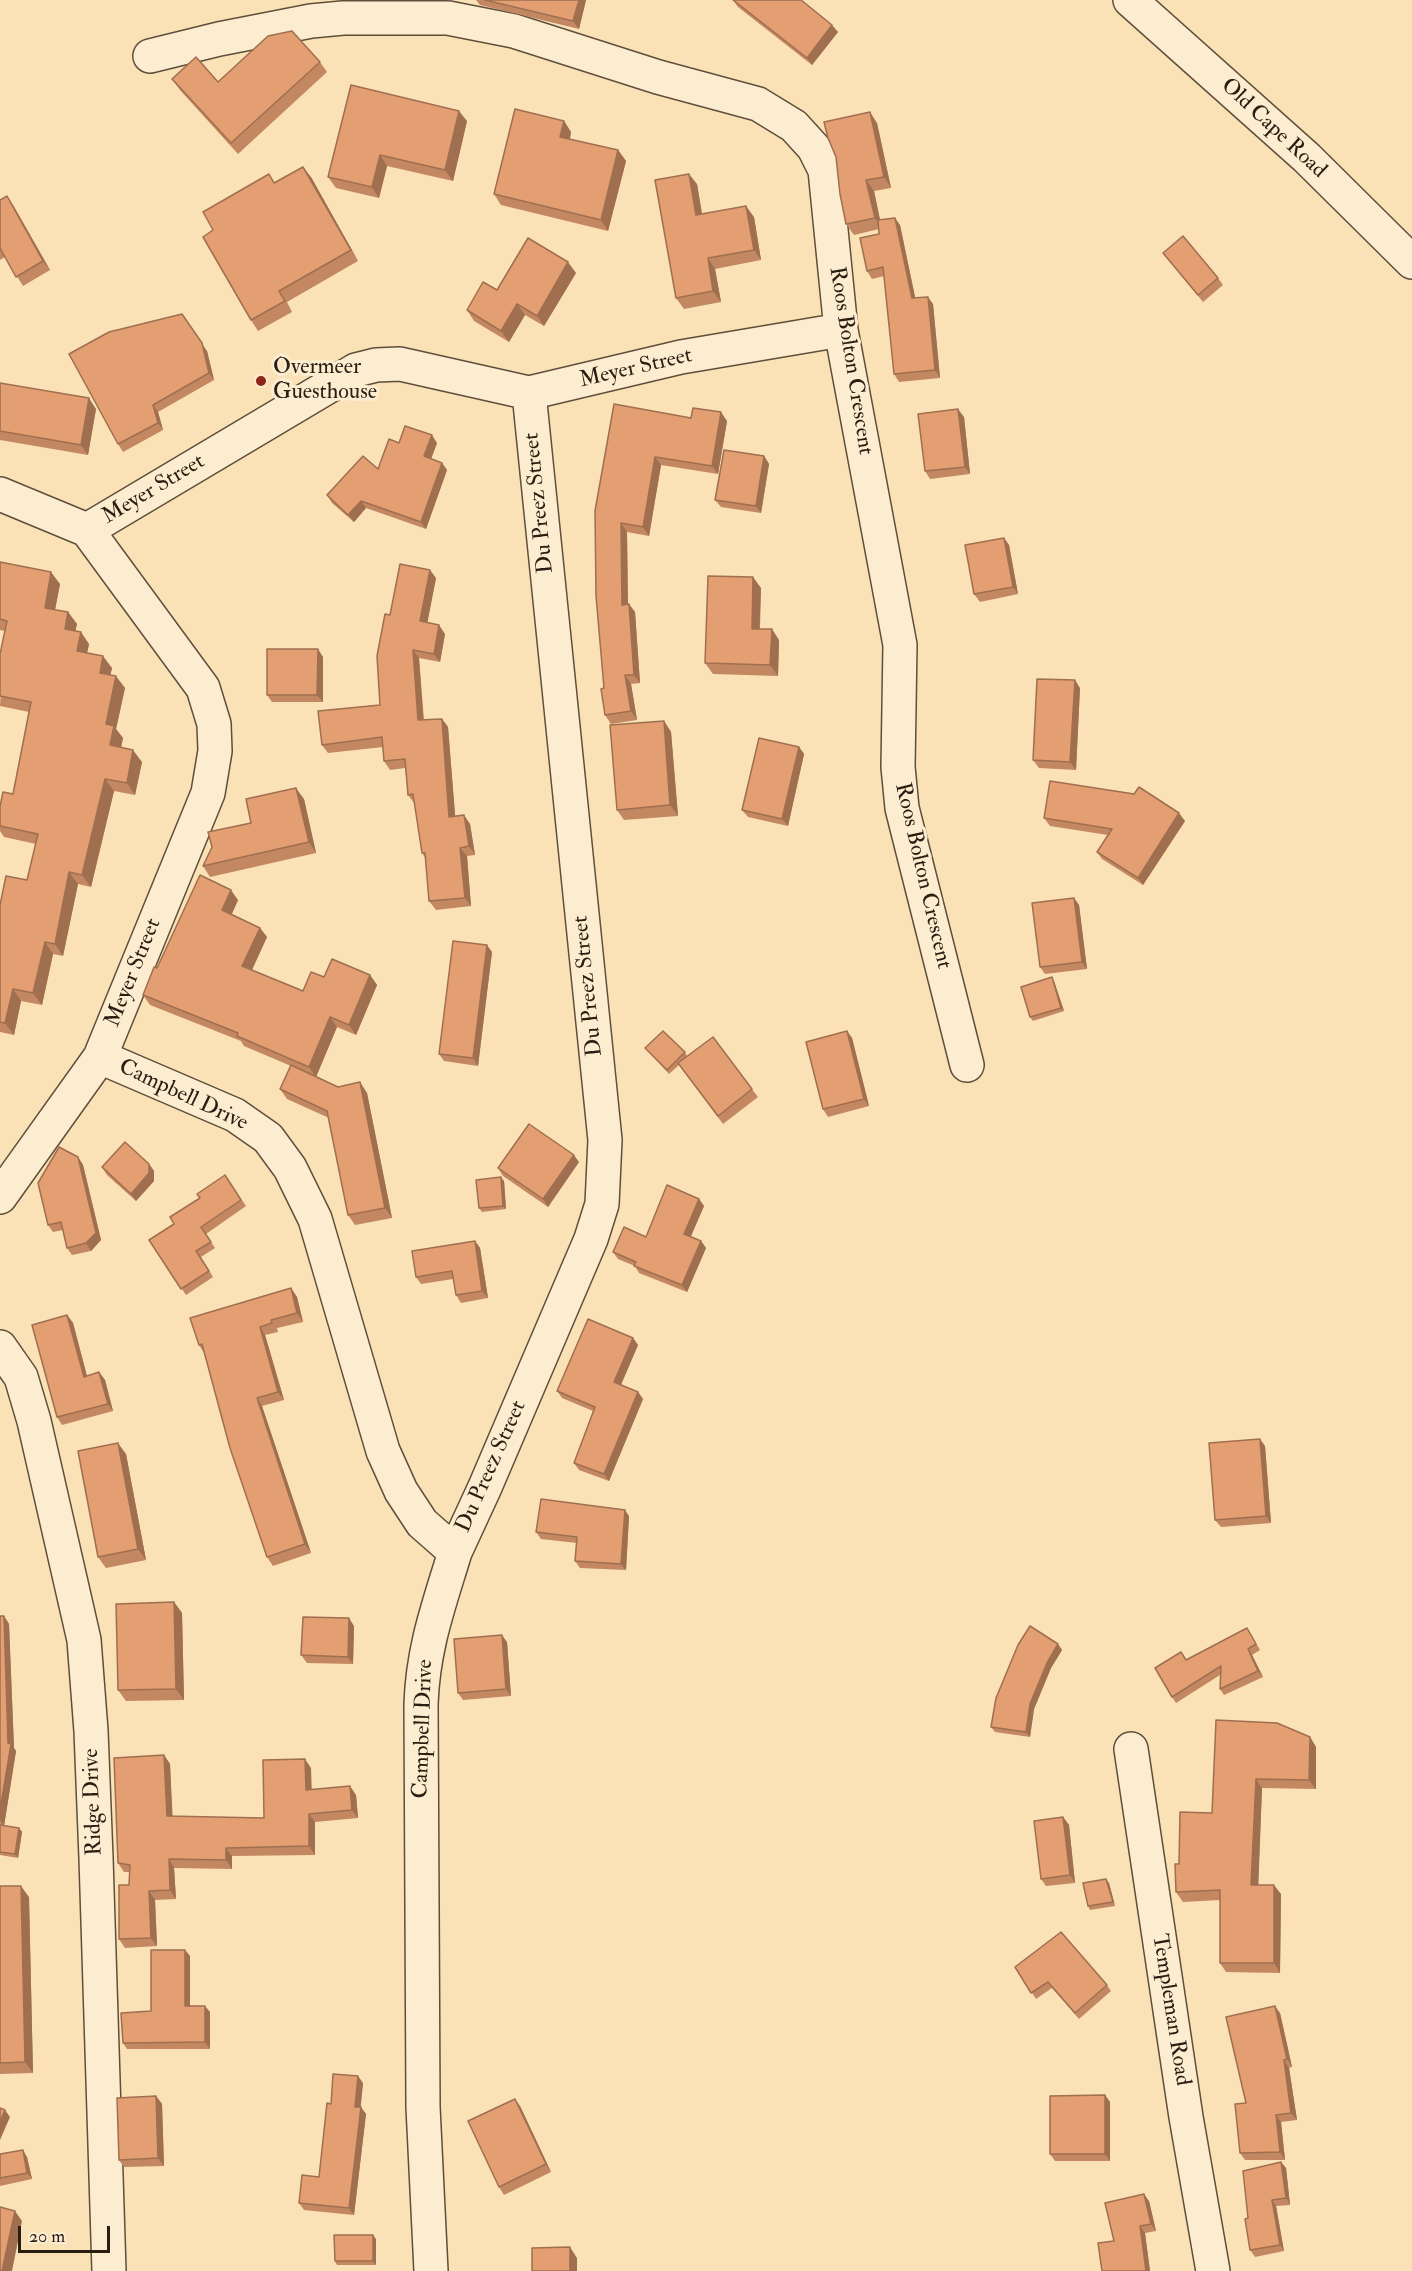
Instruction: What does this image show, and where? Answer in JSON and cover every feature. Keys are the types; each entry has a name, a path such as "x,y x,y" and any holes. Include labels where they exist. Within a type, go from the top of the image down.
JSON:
{"street":[{"name":"Old Cape Road","path":"1130,0 1307,158 1412,262"},
{"name":"Roos Bolton Crescent","path":"150,56 219,39 311,21 343,18 448,18 514,31 658,77 758,104 794,126 814,148 825,170 841,330 900,645 898,767 902,808 967,1065"},
{"name":"Meyer Street","path":"0,1197 99,1057 208,794 215,751 214,724 203,688 87,530 356,370 376,365 400,364 529,393 681,357 841,330"},
{"name":"Du Preez Street","path":"455,1552 591,1239 602,1204 605,1140 529,393"},
{"path":"0,494 87,530"},
{"name":"Campbell Drive","path":"99,1057 235,1115 268,1138 290,1168 315,1219 383,1451 400,1491 423,1523 455,1552 428,1639 421,1704 423,2107 430,2271"},
{"name":"Ridge Drive","path":"0,1347 21,1377 34,1421 84,1640 91,1731 109,2271"},
{"name":"Templeman Road","path":"1131,1749 1186,2117 1212,2271"}],"building":[{"path":"485,0 579,0 573,21"},
{"path":"733,0 801,0 832,25 807,58"},
{"path":"292,31 320,62 231,143 172,79 196,57 218,82 268,36"},
{"path":"351,85 459,111 445,170 380,155 372,187 328,177"},
{"path":"515,109 564,121 560,137 618,150 601,220 494,194"},
{"path":"870,112 884,177 866,180 875,218 846,224 836,157 824,122"},
{"path":"303,167 351,250 279,291 285,301 251,320 203,237 213,230 203,212 269,174 274,183"},
{"path":"689,174 696,215 746,206 754,250 708,258 713,291 676,298 655,180"},
{"path":"7,196 43,261 16,277 0,248 0,200"},
{"path":"895,218 912,298 928,297 935,370 894,374 883,267 867,271 860,238 879,234 878,220"},
{"path":"1183,236 1218,278 1198,295 1163,253"},
{"path":"528,238 568,262 537,316 517,304 501,331 467,310 483,282 497,290"},
{"path":"182,314 202,343 209,373 153,405 158,423 118,444 69,354 109,332"},
{"path":"0,383 89,398 81,445 0,431"},
{"path":"614,404 691,418 693,408 721,412 712,466 655,457 643,527 621,523 622,605 629,604 634,675 625,675 631,711 605,715 601,689 604,688 596,596 595,511"},
{"path":"958,409 965,467 925,471 918,414"},
{"path":"405,426 432,435 424,456 442,463 421,522 361,501 348,515 327,495 363,456 378,469 389,439 399,443"},
{"path":"724,450 764,456 756,506 715,500"},
{"path":"1004,538 1013,587 974,594 965,545"},
{"path":"0,562 51,572 45,608 68,612 65,629 81,632 77,651 103,656 100,673 116,676 106,724 114,726 110,745 133,750 127,783 105,779 82,875 69,872 55,944 45,942 33,993 13,989 5,1023 0,1022 0,905 6,876 27,880 38,834 0,826 3,792 13,794 31,702 0,696 0,654 7,621 0,619"},
{"path":"400,564 430,570 420,621 439,625 434,654 413,650 418,720 442,719 449,817 464,815 469,846 460,848 465,898 429,901 425,853 422,853 413,794 408,795 405,759 384,761 382,737 322,745 318,711 380,705 377,656 385,614 390,615"},
{"path":"708,576 753,577 752,629 772,629 770,665 705,663"},
{"path":"267,649 318,649 317,695 267,695"},
{"path":"1037,679 1075,680 1070,762 1033,760"},
{"path":"664,721 670,805 617,810 610,725"},
{"path":"759,738 799,747 782,819 742,810"},
{"path":"1050,781 1134,794 1139,787 1179,813 1138,878 1097,852 1112,829 1044,818"},
{"path":"296,788 309,842 203,866 212,847 208,832 251,823 246,799"},
{"path":"200,875 231,890 222,910 260,928 242,966 303,991 311,972 324,977 332,959 370,975 349,1025 330,1017 309,1067 237,1036 238,1033 143,995 154,967 157,968"},
{"path":"1074,898 1082,962 1040,967 1032,903"},
{"path":"453,941 487,945 473,1058 439,1054"},
{"path":"1052,977 1061,1008 1030,1017 1021,987"},
{"path":"663,1031 685,1052 667,1070 645,1048"},
{"path":"847,1031 864,1099 823,1109 806,1042"},
{"path":"713,1037 752,1089 718,1116 678,1063"},
{"path":"291,1065 338,1087 360,1082 385,1208 348,1215 327,1111 280,1089"},
{"path":"529,1124 574,1155 543,1199 498,1168"},
{"path":"125,1142 149,1164 149,1173 131,1194 102,1167"},
{"path":"59,1147 78,1157 96,1233 86,1243 67,1248 61,1222 48,1225 38,1183"},
{"path":"225,1175 241,1200 201,1227 211,1242 196,1251 209,1271 181,1289 149,1240 174,1224 170,1217 200,1198 197,1194"},
{"path":"501,1177 503,1206 479,1208 476,1180"},
{"path":"667,1185 699,1199 684,1234 701,1241 682,1285 634,1266 636,1262 613,1252 624,1227 646,1237"},
{"path":"475,1241 482,1291 456,1295 452,1271 416,1277 412,1251"},
{"path":"291,1288 297,1313 271,1320 272,1323 260,1327 278,1392 257,1398 305,1544 267,1557 230,1448 202,1344 199,1345 190,1318"},
{"path":"67,1315 84,1377 99,1372 108,1404 57,1417 32,1325"},
{"path":"588,1319 633,1338 614,1382 638,1392 604,1474 574,1463 595,1407 557,1391"},
{"path":"1260,1439 1266,1516 1215,1520 1209,1443"},
{"path":"118,1443 138,1549 98,1557 78,1451"},
{"path":"541,1499 625,1510 621,1564 575,1561 577,1537 536,1532"},
{"path":"174,1602 176,1689 118,1690 116,1604"},
{"path":"0,1616 4,1616 8,1743 11,1744 0,1810"},
{"path":"303,1617 349,1618 348,1657 301,1655"},
{"path":"1030,1626 1058,1644 1047,1663 1030,1704 1026,1732 991,1727 996,1698 1018,1645"},
{"path":"1247,1628 1256,1644 1248,1649 1258,1671 1220,1689 1221,1666 1172,1697 1155,1668 1181,1652 1186,1660"},
{"path":"502,1635 506,1689 458,1693 454,1639"},
{"path":"1216,1720 1277,1723 1310,1737 1309,1780 1256,1779 1251,1885 1274,1885 1274,1963 1220,1963 1220,1890 1176,1892 1175,1864 1179,1864 1180,1812 1212,1813"},
{"path":"164,1755 167,1816 264,1818 263,1760 305,1759 306,1790 350,1786 352,1810 309,1814 309,1846 226,1848 226,1860 169,1859 170,1890 149,1891 151,1938 119,1939 119,1885 129,1885 130,1865 118,1863 114,1758"},
{"path":"1063,1817 1070,1875 1041,1879 1034,1821"},
{"path":"0,1825 19,1828 15,1854 0,1852"},
{"path":"1106,1879 1113,1902 1088,1906 1083,1883"},
{"path":"0,1886 21,1886 25,2062 0,2063"},
{"path":"1061,1932 1107,1985 1075,2013 1048,1982 1031,1993 1015,1967"},
{"path":"151,1950 185,1950 185,2006 205,2006 205,2042 123,2043 121,2013 151,2011"},
{"path":"1275,2006 1287,2059 1284,2060 1291,2113 1276,2115 1280,2152 1240,2153 1235,2104 1246,2103 1226,2017"},
{"path":"333,2074 358,2076 355,2107 361,2107 349,2208 299,2203 302,2175 319,2177 327,2103 331,2104"},
{"path":"1105,2095 1105,2154 1050,2154 1050,2096"},
{"path":"156,2096 158,2158 119,2160 117,2098"},
{"path":"515,2099 546,2164 499,2187 468,2121"},
{"path":"0,2108 5,2110 0,2122"},
{"path":"23,2150 27,2173 0,2178 0,2154"},
{"path":"1281,2162 1286,2198 1272,2200 1280,2245 1250,2250 1245,2219 1248,2218 1243,2171"},
{"path":"1144,2194 1151,2224 1140,2226 1146,2271 1102,2271 1098,2243 1114,2241 1105,2203"},
{"path":"0,2207 15,2211 2,2271 0,2271"},
{"path":"334,2235 373,2235 373,2261 335,2261"},
{"path":"570,2247 570,2271 532,2271 532,2248"}],"place":[{"name":"Overmeer Guesthouse","path":"261,381"}]}
